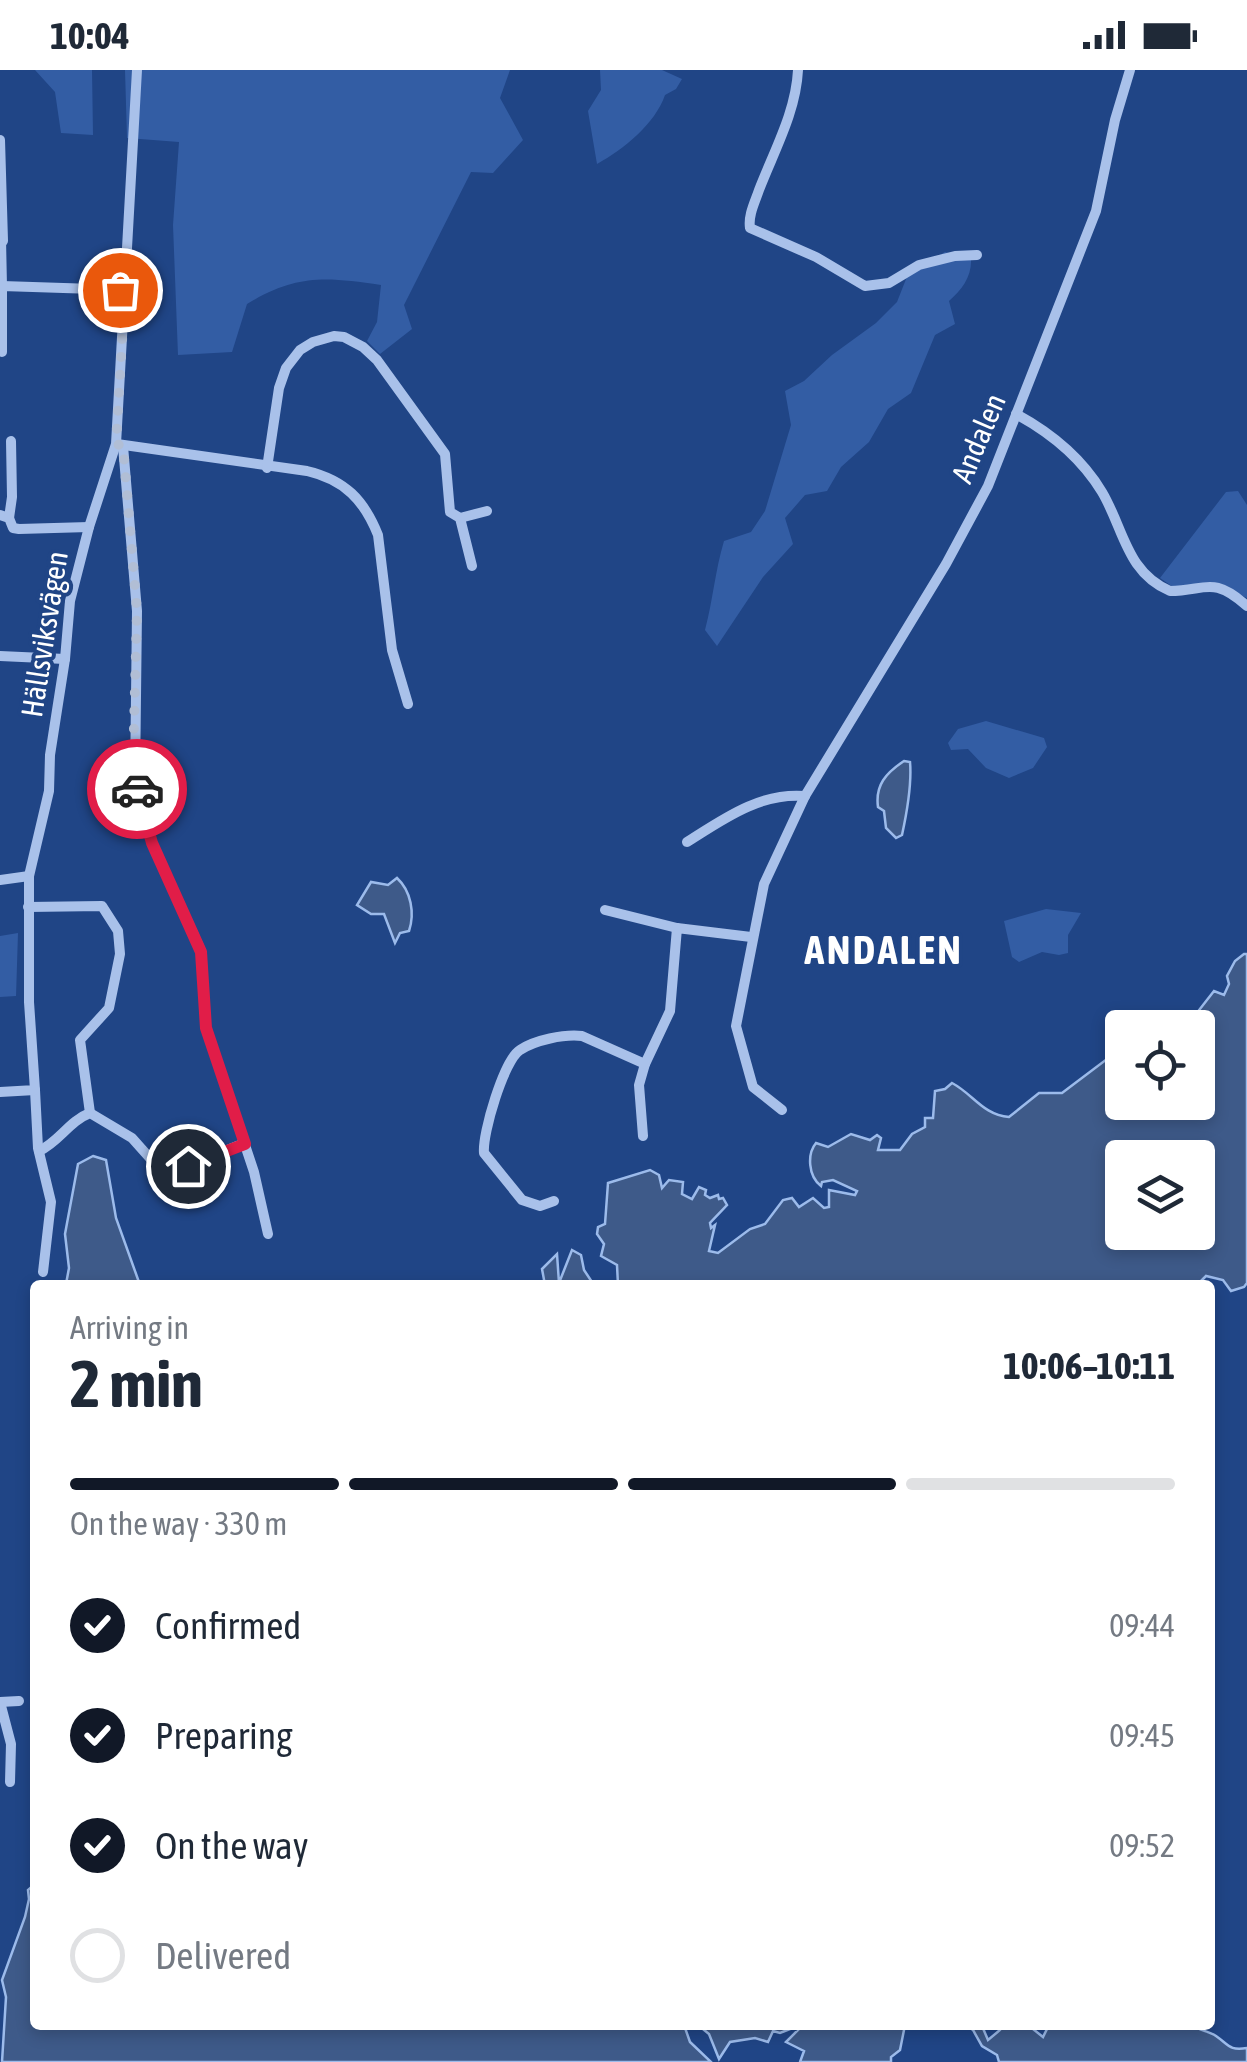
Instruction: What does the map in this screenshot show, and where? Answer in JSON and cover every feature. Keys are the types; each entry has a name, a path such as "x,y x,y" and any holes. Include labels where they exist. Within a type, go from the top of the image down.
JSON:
{"street":[{"name":"Hällsviksvägen","path":"44,1272 51,1202 39,1151 29,876 49,792 50,754 70,601 89,528 119,445 136,70"},
{"path":"798,70 793,104 759,190 750,228 816,257 866,286 890,284 919,265 977,255"},
{"name":"Andalen","path":"782,1110 752,1087 736,1026 764,884 804,796 946,564 988,486 1096,212 1114,120 1130,70"},
{"path":"0,140 2,352"},
{"path":"2,286 125,290"},
{"path":"267,468 279,388 286,368 300,350 334,336 363,346 446,458 450,512 460,518 472,566"},
{"path":"1016,414 1048,433 1080,462 1102,491 1127,550 1143,573 1170,592 1206,585 1247,606"},
{"path":"11,441 12,497 4,517 13,528 89,528"},
{"path":"268,1234 245,1144 206,1028 201,952 147,830 133,764 137,611 119,445 330,477 356,496 371,518 383,560 392,650 408,704"},
{"path":"460,518 487,511"},
{"path":"0,656 65,660"},
{"path":"124,828 126,773 133,764"},
{"path":"687,842 753,804 781,796 804,796"},
{"path":"0,880 29,876"},
{"path":"28,907 97,904 119,936 120,954 109,1008 80,1040 90,1114"},
{"path":"606,910 676,928 751,936"},
{"path":"643,1136 640,1085 645,1064 670,1011 676,928"},
{"path":"554,1201 540,1206 522,1200 484,1153 488,1118 512,1056 526,1047 573,1035 645,1064"},
{"path":"0,1092 35,1090"},
{"path":"39,1151 51,1145 79,1117 90,1114 132,1138 165,1175 245,1144"},
{"path":"10,1782 11,1744 0,1702 19,1701"}],"shaded area":[{"path":"35,70 92,70 93,135 61,133 55,92"},
{"path":"125,70 510,70 500,98 523,140 493,173 471,172 404,305 412,329 380,354 367,341 377,322 381,285 312,280 281,287 247,304 232,352 178,355 173,225 179,142 127,138"},
{"path":"600,70 662,70 682,79 676,89 665,95 654,116 637,135 597,164 588,111 601,90"},
{"path":"945,252 971,259 965,282 949,301 955,324 935,335 911,393 888,409 869,442 841,467 827,491 805,495 785,518 793,544 763,577 717,646 705,630 721,552 724,541 751,532 765,511 791,425 785,391 804,381 876,323 897,302 908,274"},
{"path":"1238,491 1247,505 1247,598 1211,586 1173,587 1160,578 1226,492"},
{"path":"986,721 1044,738 1047,747 1033,768 1009,778 986,768 968,749 951,750 948,743 958,729"},
{"path":"904,761 910,762 910,789 902,835 896,838 886,828 884,811 878,807 878,792 883,780"},
{"path":"397,878 409,896 412,917 409,931 400,933 395,943 384,914 371,914 357,905 371,882 388,885"},
{"path":"1046,909 1081,913 1068,935 1068,953 1042,952 1019,962 1012,957 1004,921"},
{"path":"18,933 16,996 0,997 0,936"},
{"path":"1247,954 1244,1287 1231,1291 1223,1280 1206,1276 1202,1280 618,1280 617,1265 601,1256 604,1244 597,1234 598,1227 605,1224 608,1183 650,1170 659,1175 662,1188 669,1180 683,1182 682,1194 692,1199 699,1187 710,1198 723,1198 727,1205 710,1223 711,1228 715,1225 709,1251 718,1253 750,1229 765,1224 783,1200 792,1198 799,1207 813,1198 824,1208 829,1207 829,1190 855,1195 857,1191 833,1180 822,1182 821,1186 813,1177 811,1153 816,1143 828,1147 851,1134 870,1140 877,1135 881,1138 878,1150 900,1150 912,1134 925,1127 925,1118 933,1118 935,1091 952,1083 985,1108 1009,1117 1039,1093 1062,1093 1105,1061 1105,1120 1215,1120 1215,1010 1199,1010 1214,991 1224,995 1229,984 1227,976 1235,961"},
{"path":"93,1156 106,1160 116,1218 138,1280 67,1280 65,1234 78,1164"},
{"path":"572,1250 581,1255 591,1280 560,1280"},
{"path":"557,1254 559,1280 544,1280 542,1269"},
{"path":"28,1890 30,2030 686,2030 690,2042 711,2062 2,2062 6,1997 2,1980 25,1917"},
{"path":"704,2030 788,2030 773,2031 768,2042 755,2038 730,2042 719,2059"},
{"path":"798,2030 904,2030 900,2050 891,2062 800,2062 804,2051 786,2042"},
{"path":"973,2030 984,2030 988,2040 1000,2030 1034,2030 1043,2037 1046,2030 1201,2030 1233,2048 1247,2048 1247,2062 999,2062 997,2055 982,2046"}],"way so far":[{"path":"120,290 125,290 116,444 123,446 136,598 133,764 137,789"}],"district":[{"name":"ANDALEN","path":"884,949"}],"route":[{"path":"137,789 152,843 201,952 206,1028 245,1144 188,1166"}]}
